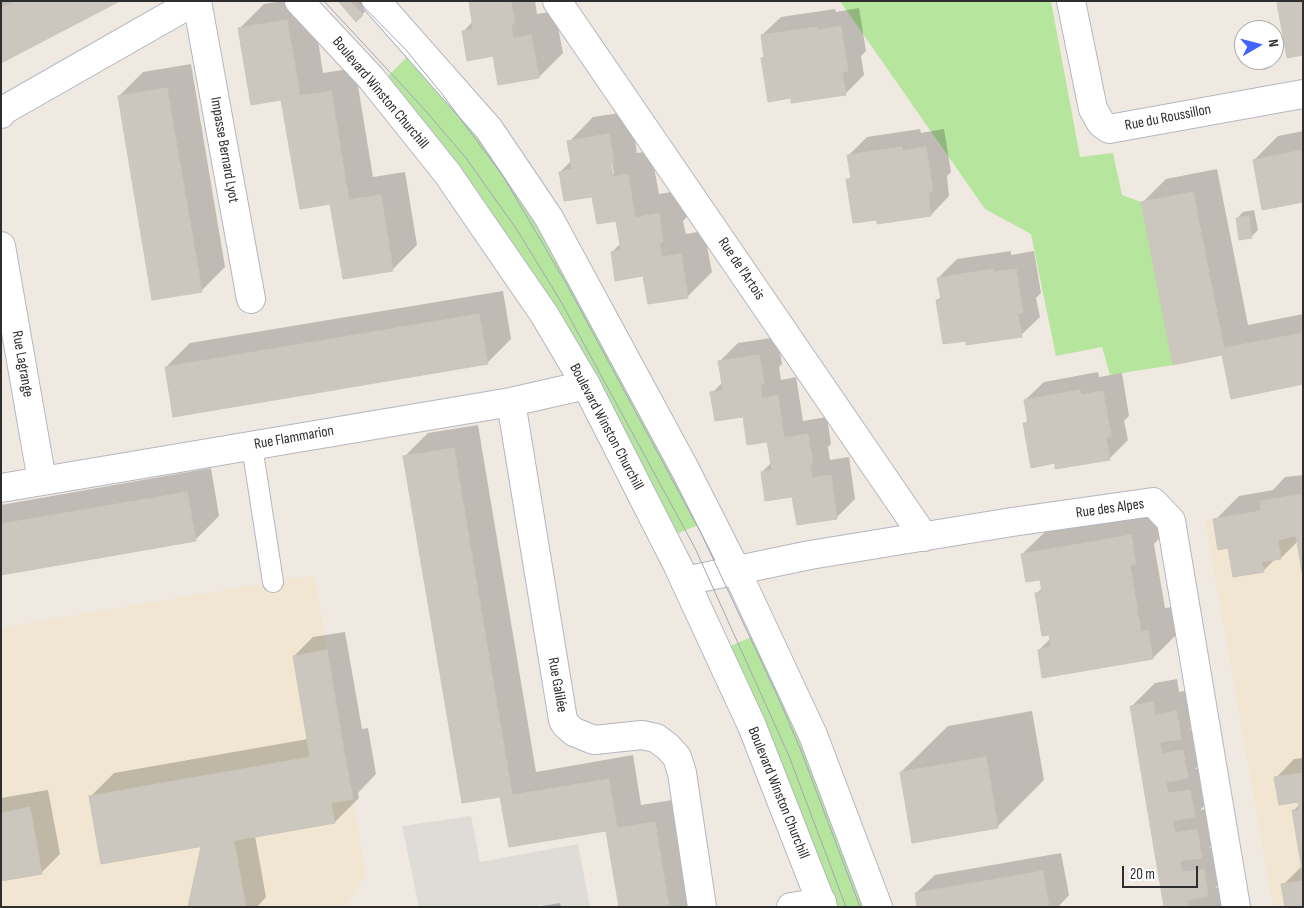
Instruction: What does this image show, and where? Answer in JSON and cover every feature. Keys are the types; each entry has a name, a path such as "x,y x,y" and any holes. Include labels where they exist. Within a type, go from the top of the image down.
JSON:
{"street":[{"path":"1,114 4,110 196,1"},
{"name":"Impasse Bernard Lyot","path":"196,1 252,298"},
{"name":"Boulevard Winston Churchill","path":"299,1 371,78 447,173 544,314 586,385 685,581 752,726 822,904"},
{"path":"376,1 489,129 549,218 686,471 736,570 813,735 878,907"},
{"name":"Rue de l'Artois","path":"557,1 924,537"},
{"name":"Rue du Roussillon","path":"1071,1 1094,109 1101,123 1109,130 1303,94"},
{"name":"Rue Lagrange","path":"1,246 42,481"},
{"name":"Rue Flammarion","path":"1,488 511,402 586,385"},
{"name":"Rue Galilée","path":"511,402 563,720 574,732 594,740 642,735 656,738 677,757 682,773 702,907"},
{"path":"252,446 273,582"},
{"name":"Rue des Alpes","path":"685,581 810,555 1012,522 1154,502 1171,521 1236,907"},
{"path":"791,907 822,904"}],"shaded area":[{"path":"1303,494 1303,907 1273,907 1205,520 1261,511 1260,501"},
{"path":"315,575 366,875 345,907 1,907 1,628"},
{"path":"471,816 480,862 578,844 590,907 542,907 541,905 531,907 419,907 402,826"}],"green space":[{"path":"840,1 1051,1 1080,157 1113,153 1122,195 1141,202 1173,365 1110,375 1102,347 1056,356 1031,234 985,209"},
{"path":"413,51 506,169 703,523 674,535 386,78"},
{"path":"756,635 809,754 867,907 834,907 728,647"}],"building":[{"path":"15,1 120,1 1,63 1,8"},
{"path":"338,1 350,1 363,15 356,22"},
{"path":"469,1 511,1 515,24 511,24 513,38 531,35 539,78 498,85 493,56 467,61 462,31 473,29"},
{"path":"1303,1 1303,55 1287,58 1284,42 1284,20 1280,20 1277,3"},
{"path":"287,20 300,96 331,91 349,200 381,195 393,271 343,279 330,204 300,209 281,100 251,105 238,28"},
{"path":"841,26 848,71 842,72 846,95 791,103 791,98 768,102 761,58 764,57 761,35 817,27 817,30"},
{"path":"167,88 202,292 152,300 118,96"},
{"path":"609,134 614,162 611,163 613,177 628,174 635,218 659,213 663,242 659,243 662,257 681,254 688,298 648,304 643,276 615,281 611,252 621,250 616,221 597,224 592,197 564,201 559,172 572,169 567,141"},
{"path":"902,147 903,151 926,147 933,192 928,192 931,216 877,224 877,220 853,223 846,179 851,179 847,155"},
{"path":"1303,150 1303,202 1262,210 1253,160"},
{"path":"1193,192 1224,348 1303,333 1303,384 1231,399 1222,355 1173,365 1141,202"},
{"path":"1249,216 1252,238 1239,240 1236,218"},
{"path":"993,269 993,272 1016,269 1023,313 1018,314 1022,337 966,345 966,341 943,344 936,300 941,299 937,278"},
{"path":"479,314 488,364 173,417 165,367"},
{"path":"759,355 764,384 760,384 762,398 778,395 784,438 808,434 813,464 810,464 812,478 831,475 837,519 797,525 792,497 765,501 761,472 772,470 767,442 747,445 743,417 715,421 710,392 723,390 718,361"},
{"path":"1080,390 1081,395 1103,391 1111,436 1106,437 1110,460 1055,469 1055,463 1031,468 1023,423 1028,423 1024,400"},
{"path":"454,448 512,795 609,779 617,828 655,822 669,907 619,907 606,831 509,847 500,797 462,803 403,456"},
{"path":"187,492 196,541 1,575 1,524"},
{"path":"1303,494 1303,578 1296,536 1278,540 1281,559 1262,562 1264,572 1233,577 1228,548 1218,550 1213,519 1261,511 1260,501"},
{"path":"1131,535 1136,564 1130,565 1141,632 1148,630 1153,659 1042,678 1038,650 1051,647 1049,635 1042,636 1035,593 1042,592 1040,580 1026,582 1021,554"},
{"path":"327,650 344,751 310,757 293,656"},
{"path":"1153,702 1155,715 1177,711 1181,739 1160,742 1162,754 1183,750 1188,778 1166,782 1168,793 1190,790 1195,817 1173,821 1175,833 1197,829 1202,858 1180,861 1182,872 1204,869 1208,896 1187,900 1188,907 1164,907 1130,706"},
{"path":"344,751 353,799 331,803 335,823 101,864 89,796"},
{"path":"986,757 998,828 912,843 900,772"},
{"path":"1303,773 1303,876 1292,810 1299,810 1298,802 1279,805 1274,777"},
{"path":"30,807 42,874 1,881 1,813"},
{"path":"234,841 246,907 188,907 201,847"},
{"path":"1043,871 1049,907 917,907 915,893"},
{"path":"1303,881 1303,907 1285,907 1281,884"}],"tram line":[{"path":"324,1 424,109 466,158 517,230 560,300 695,548 789,756 846,907"},
{"path":"358,1 406,50 442,94 503,176 567,285 701,533 800,748 860,907"}]}
